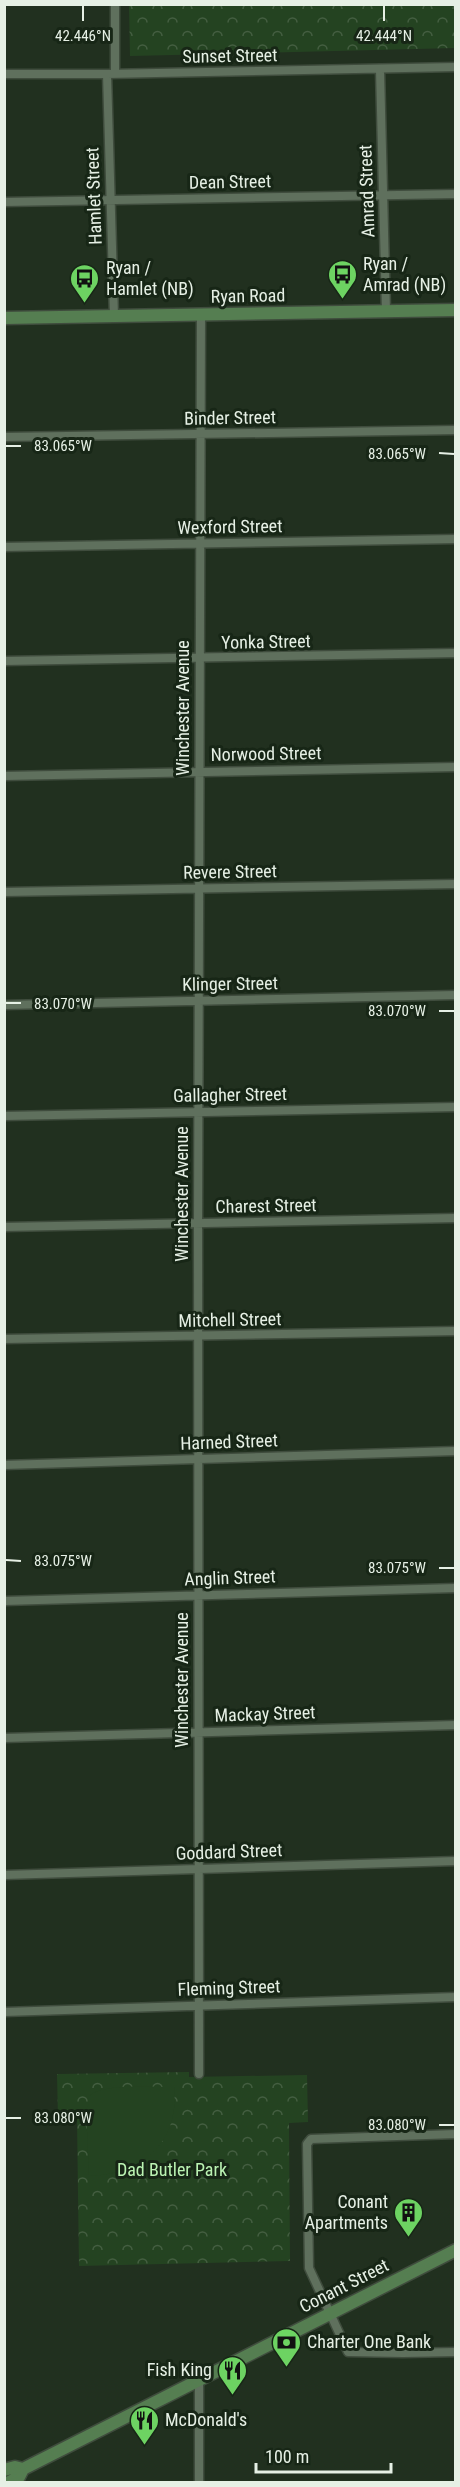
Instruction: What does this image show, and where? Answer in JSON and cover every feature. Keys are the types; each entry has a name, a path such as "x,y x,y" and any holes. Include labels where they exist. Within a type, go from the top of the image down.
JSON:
{"main road":[{"name":"Ryan Road","path":"4,318 456,310"},
{"name":"Conant Street","path":"9,2482 19,2477 23,2469 329,2312 456,2250"},
{"name":"Conant Street","path":"4,2470 15,2467 23,2469"},
{"path":"23,2469 31,2482"}],"street":[{"name":"Hamlet Street","path":"114,316 111,74 115,4"},
{"name":"Sunset Street","path":"4,74 456,67"},
{"name":"Amrad Street","path":"380,69 386,311"},
{"name":"Dean Street","path":"4,202 456,194"},
{"name":"Winchester Avenue","path":"199,2074 198,1224 201,315"},
{"name":"Binder Street","path":"4,437 456,430"},
{"name":"Wexford Street","path":"4,547 456,539"},
{"name":"Yonka Street","path":"4,661 456,654"},
{"name":"Norwood Street","path":"4,776 456,767"},
{"name":"Revere Street","path":"4,892 456,884"},
{"name":"Klinger Street","path":"4,1005 456,995"},
{"name":"Gallagher Street","path":"4,1116 456,1107"},
{"name":"Charest Street","path":"4,1227 456,1218"},
{"name":"Mitchell Street","path":"4,1339 456,1331"},
{"name":"Harned Street","path":"4,1465 456,1451"},
{"name":"Anglin Street","path":"4,1601 456,1588"},
{"name":"Mackay Street","path":"4,1738 456,1725"},
{"name":"Goddard Street","path":"4,1875 456,1861"},
{"name":"Fleming Street","path":"4,2012 456,1997"},
{"path":"456,2134 311,2139 309,2142 308,2265 348,2352 456,2352"},
{"path":"199,2482 200,2379"}],"green space":[{"path":"129,5 455,5 455,48 130,56"},
{"name":"Dad Butler Park","path":"189,2072 189,2077 307,2075 308,2122 289,2123 290,2261 79,2266 77,2119 58,2118 57,2074"},
{"path":"116,2087 174,2087 171,2124 164,2139 154,2152 141,2162 125,2169 89,2176 86,2109 89,2096"}],"place":[{"name":"Ryan / Amrad (NB)","path":"342,300"},
{"name":"Ryan / Hamlet (NB)","path":"85,304"},
{"name":"Conant Apartments","path":"409,2238"},
{"name":"Charter One Bank","path":"286,2368"},
{"name":"Fish King","path":"233,2396"},
{"name":"McDonald's","path":"144,2446"}]}
